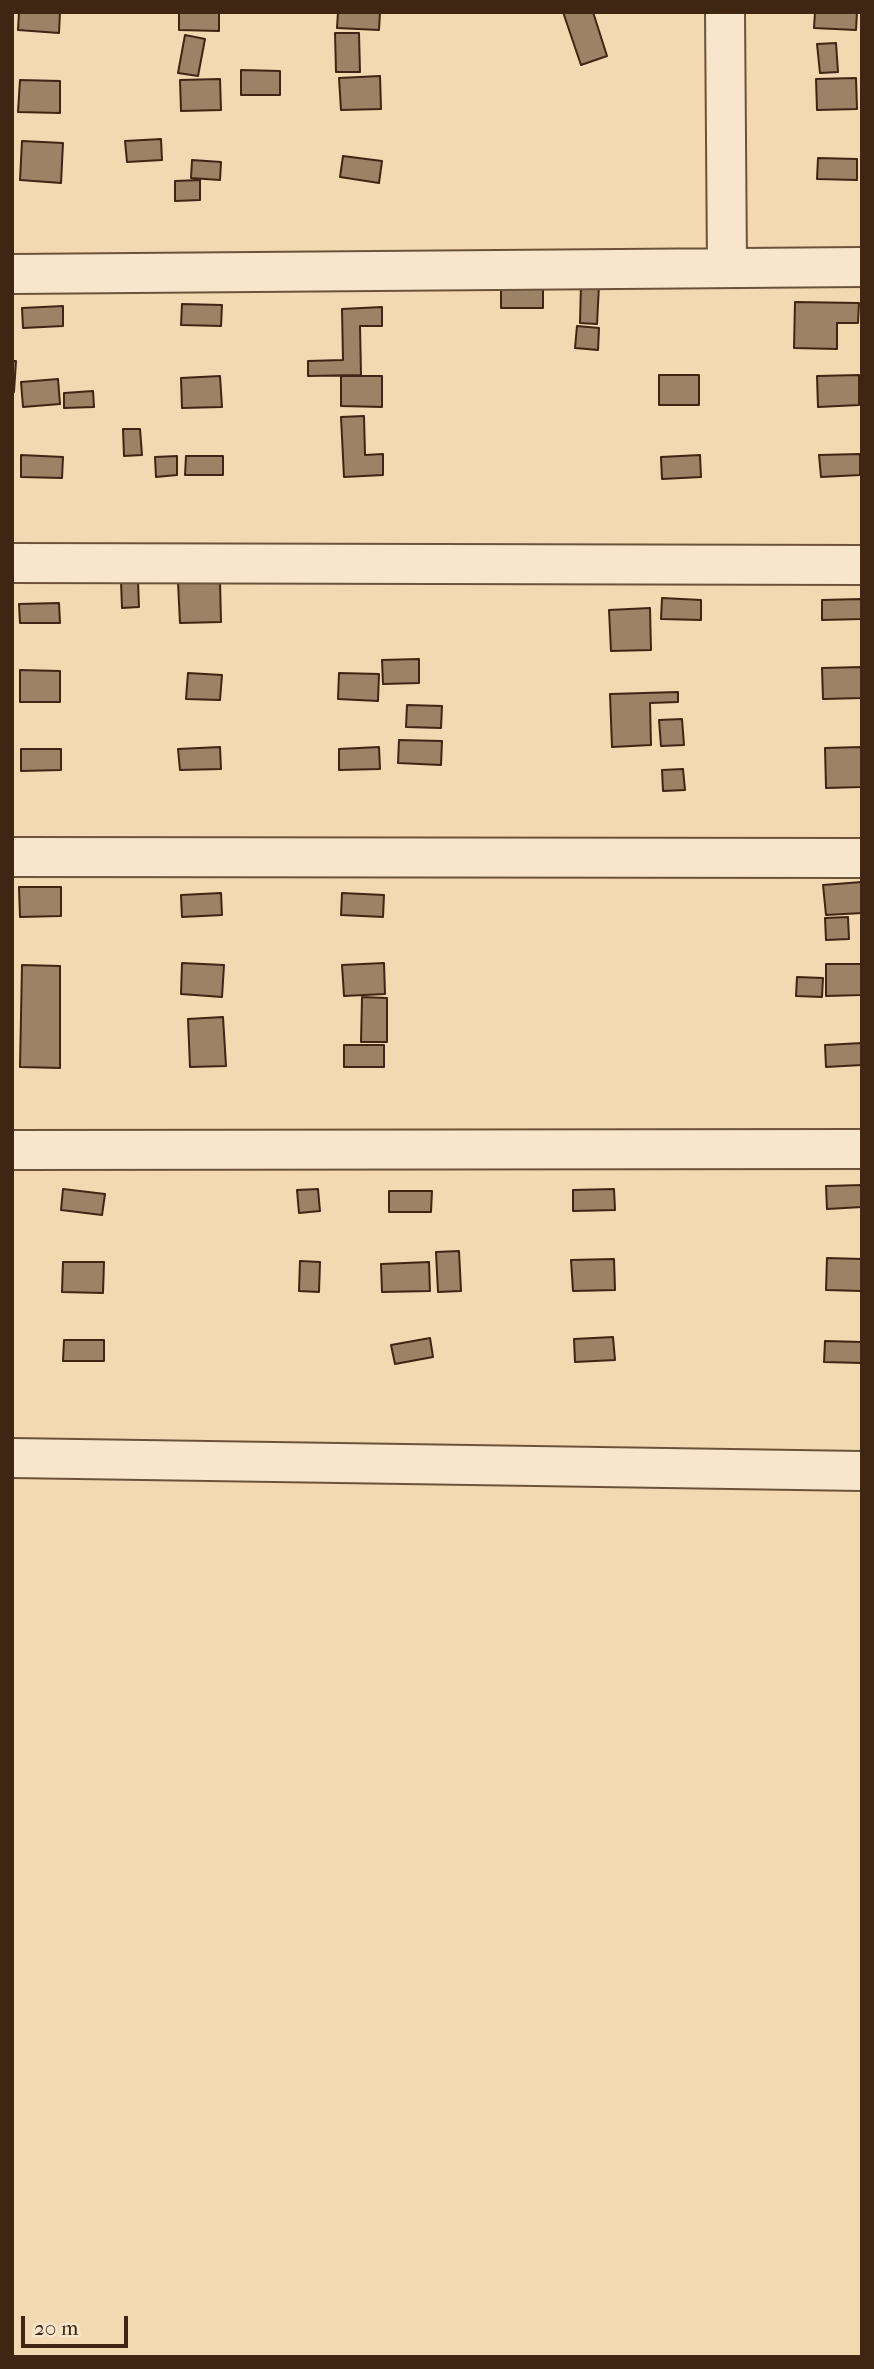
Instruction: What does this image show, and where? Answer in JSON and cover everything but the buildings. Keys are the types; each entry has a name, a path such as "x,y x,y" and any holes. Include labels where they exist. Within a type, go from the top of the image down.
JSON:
{"street":[{"path":"725,12 727,267"},
{"path":"12,274 862,267"},
{"path":"12,563 862,565"},
{"path":"12,857 862,858"},
{"path":"12,1150 862,1149"},
{"path":"12,1458 862,1471"}]}
